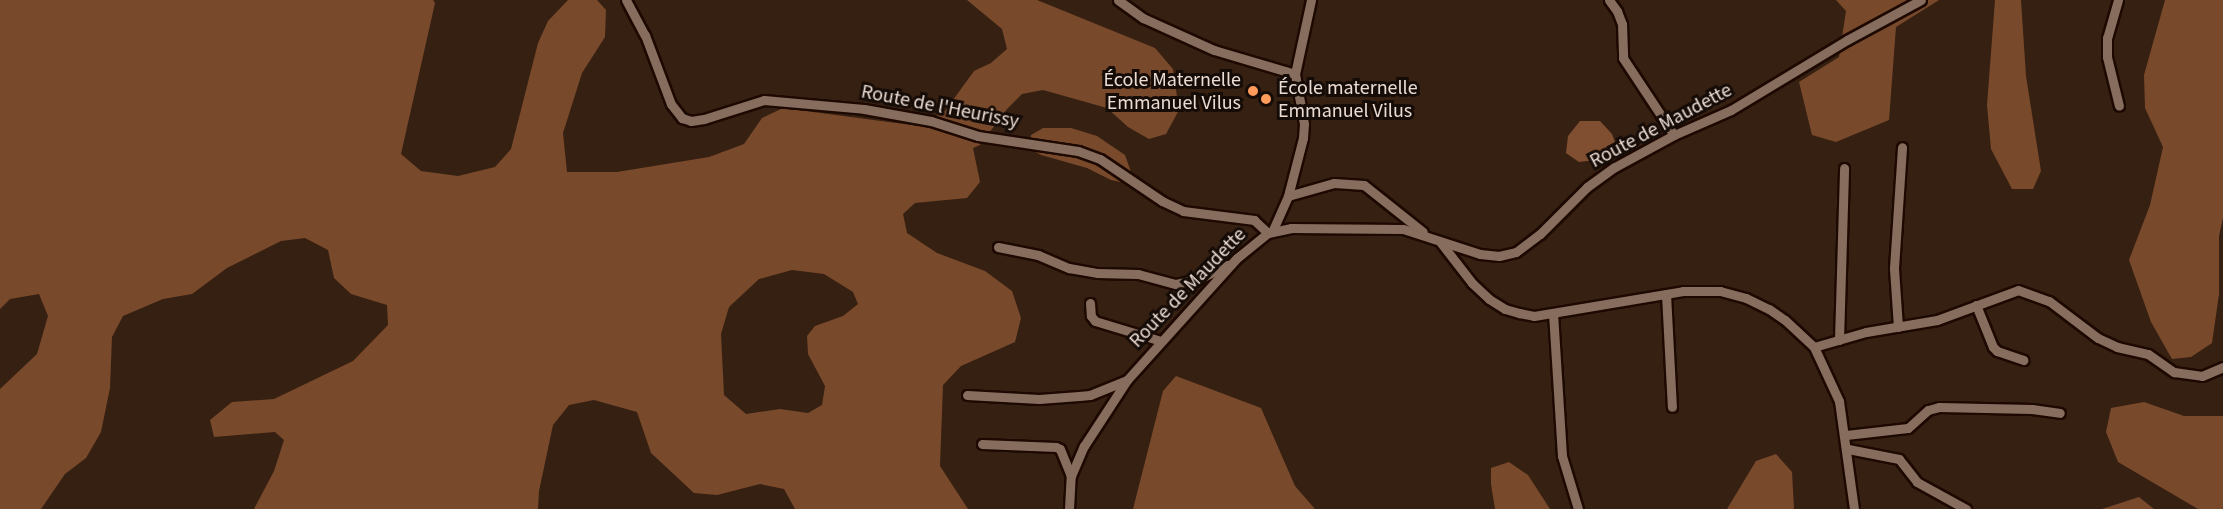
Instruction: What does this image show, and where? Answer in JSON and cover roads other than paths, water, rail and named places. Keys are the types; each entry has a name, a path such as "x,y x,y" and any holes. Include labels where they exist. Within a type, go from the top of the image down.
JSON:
{"street":[{"name":"Route de l'Heurissy","path":"626,0 645,35 671,104 682,118 691,121 704,119 764,100 864,110 931,121 978,136 1078,151 1101,159 1162,201 1183,211 1254,220 1270,232"},
{"path":"1118,0 1143,18 1214,50 1295,74"},
{"path":"1270,232 1288,196 1304,124 1295,74 1311,0"},
{"path":"1609,0 1622,24 1623,58 1674,135"},
{"name":"Route de Maudette","path":"1069,509 1071,476 1084,446 1126,380 1256,240 1270,232 1292,228 1403,229 1425,235 1441,243 1488,256 1506,256 1516,252 1540,234 1587,187 1615,167 1674,135 1731,110 1847,40 1922,0"},
{"path":"2118,0 2107,38 2107,57 2119,106"},
{"path":"1898,327 1894,268 1902,147"},
{"path":"1839,340 1844,168"},
{"path":"1288,196 1334,183 1364,185 1425,235"},
{"path":"1441,243 1472,283 1505,309 1534,315 1666,294 1720,291 1746,298 1785,320 1814,347 1839,401 1848,449 1854,509"},
{"path":"998,247 1038,255 1069,268 1097,273 1138,274 1176,284 1202,278 1233,263"},
{"path":"1814,347 1937,320 2018,290 2049,301 2098,338 2117,347 2148,354 2174,372 2202,376 2223,367"},
{"path":"1666,294 1672,406"},
{"path":"1089,303 1091,316 1095,321 1161,340"},
{"path":"1976,304 1993,347 1997,351 2023,360"},
{"path":"1553,313 1562,456 1578,509"},
{"path":"968,395 1039,399 1090,395 1126,380"},
{"path":"1846,435 1908,428 1928,410 1939,406 2032,409 2060,413"},
{"path":"982,444 1056,447 1060,449 1071,476"},
{"path":"1848,449 1899,459 1917,482 1966,509"}],"place":[{"name":"École Maternelle Emmanuel Vilus","path":"1253,91"},
{"name":"École maternelle Emmanuel Vilus","path":"1266,99"}]}
